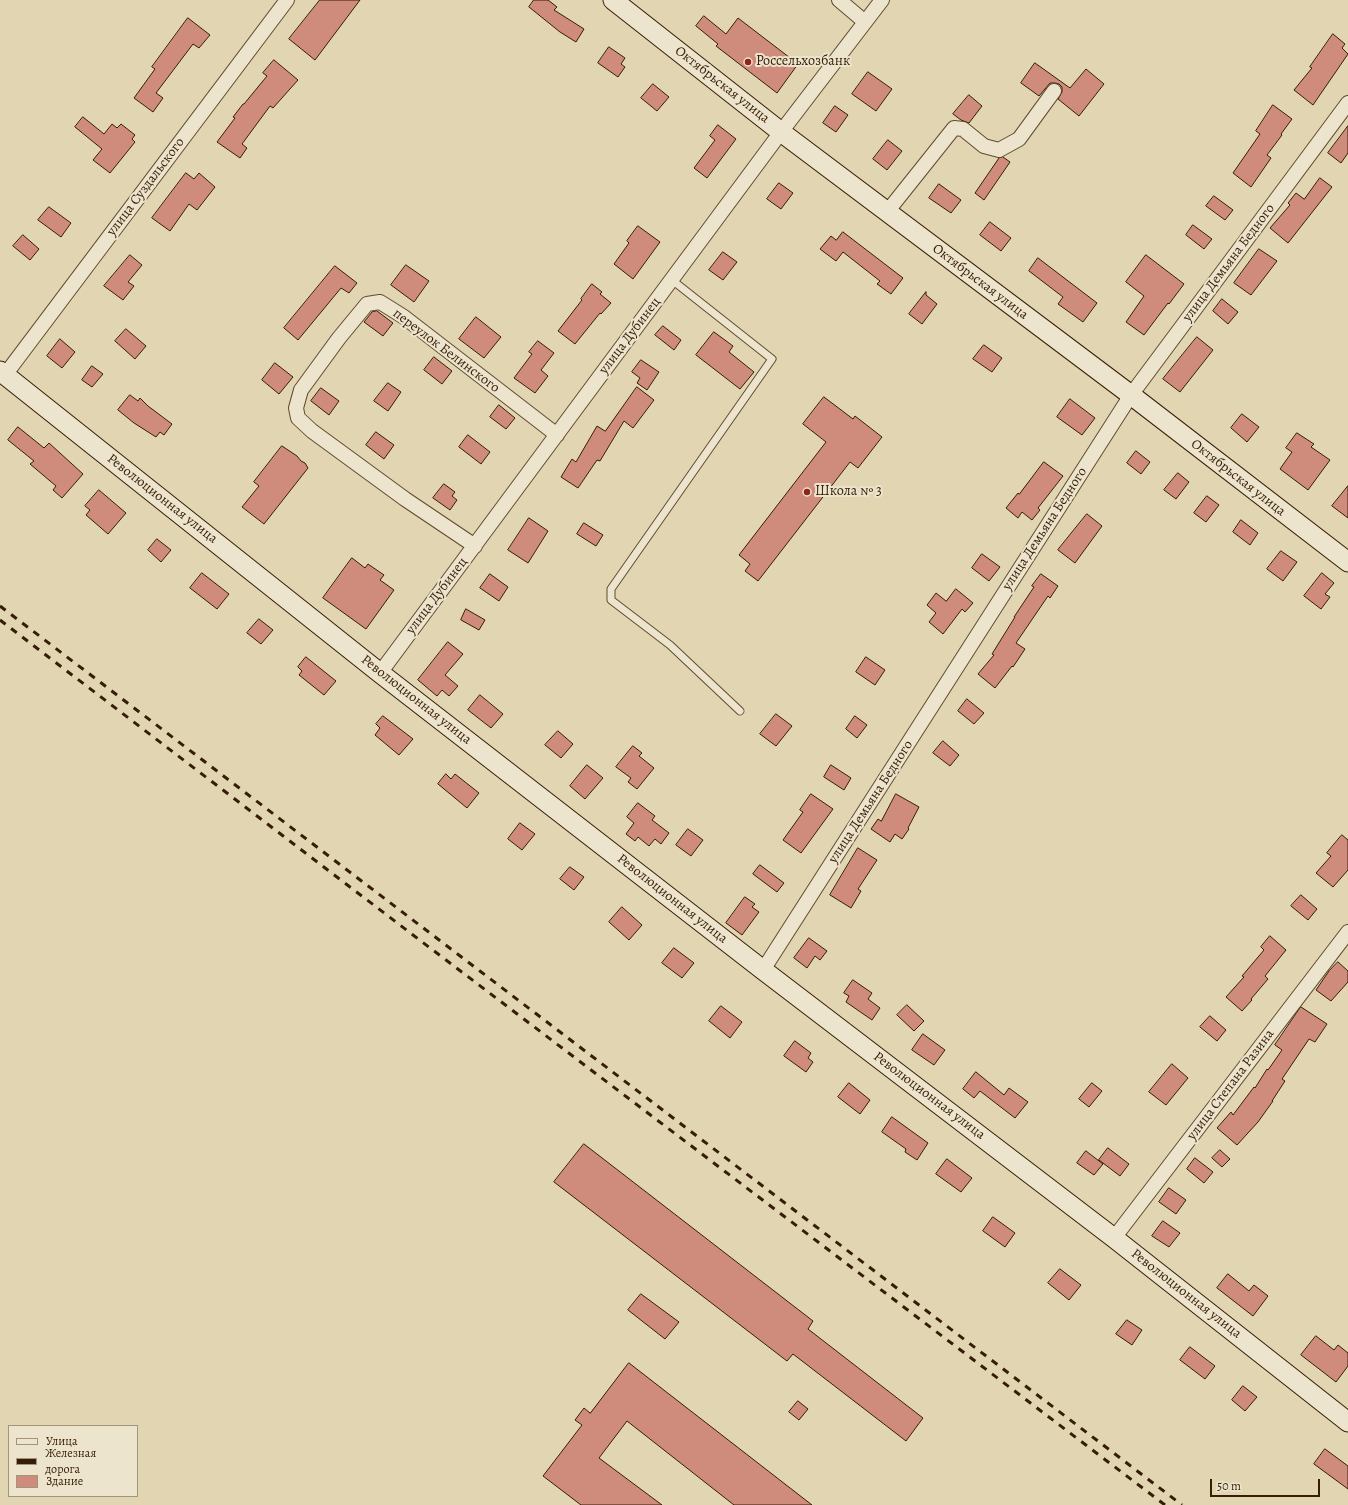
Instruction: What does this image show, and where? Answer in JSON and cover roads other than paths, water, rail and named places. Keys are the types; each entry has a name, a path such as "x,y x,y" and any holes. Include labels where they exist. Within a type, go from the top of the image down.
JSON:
{"street":[{"name":"улица Суздальского","path":"2,373 287,0"},
{"name":"Октябрьская улица","path":"613,0 781,132 1347,559"},
{"path":"839,0 866,22"},
{"name":"улица Дубинец","path":"380,672 781,132 882,0"},
{"path":"887,212 954,128 963,129 984,146 999,150 1019,139 1054,91"},
{"name":"улица Демьяна Бедного","path":"763,970 1131,396 1348,103"},
{"name":"переулок Белинского","path":"475,546 405,499 312,431 298,418 296,408 301,390 367,304 380,302 404,317 557,435"},
{"name":"Революционная улица","path":"2,373 380,672 763,970 1114,1238 1348,1422"},
{"name":"улица Степана Разина","path":"1114,1238 1348,932"}],"lane":[{"path":"672,280 772,359 611,589 611,600 670,645 740,712"}],"railway":[{"path":"0,606 1182,1505"},
{"path":"0,620 1165,1505"}],"place":[{"name":"Россельхозбанк","path":"748,62"},
{"name":"Школа № 3","path":"807,492"}]}
